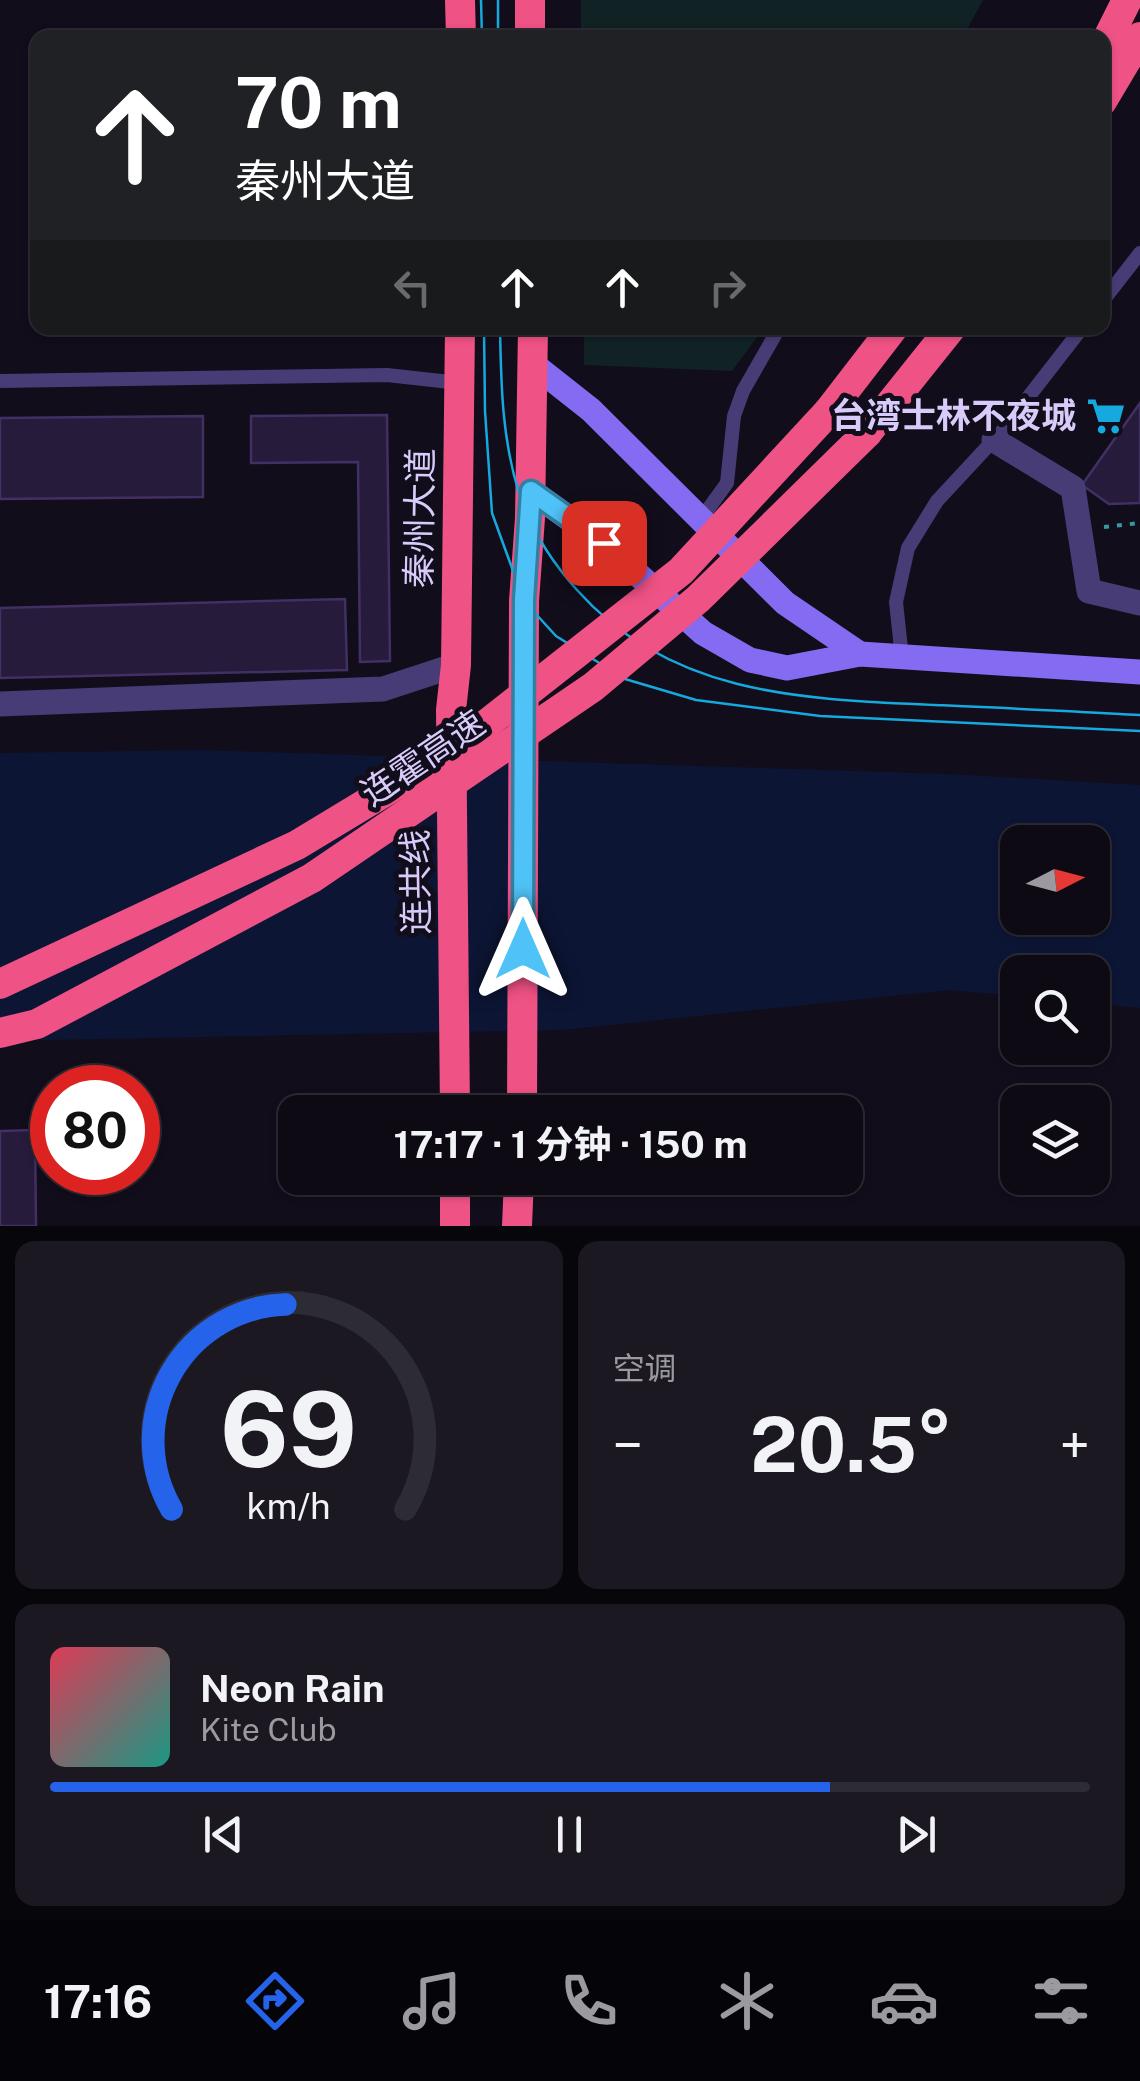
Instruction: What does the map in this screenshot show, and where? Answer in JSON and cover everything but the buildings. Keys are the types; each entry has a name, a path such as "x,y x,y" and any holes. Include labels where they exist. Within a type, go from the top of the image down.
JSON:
{"highway":[{"path":"460,0 461,30"},
{"path":"530,0 530,30"},
{"path":"1110,33 1126,0"},
{"path":"1110,88 1140,37"},
{"name":"秦州大道","path":"451,710 456,665 460,335"},
{"path":"522,1095 524,600 531,491 533,335"},
{"name":"连霍高速","path":"0,984 297,844 451,752 681,571 829,411 888,335"},
{"name":"连霍高速","path":"0,1033 37,1024 312,878 577,698 698,599 868,433 945,335"},
{"name":"连共线","path":"451,710 456,1095"},
{"path":"455,1195 455,1226"},
{"path":"518,1226 519,1195"}],"main road":[{"path":"534,364 591,410 785,603 860,654"},
{"path":"531,491 604,543 702,633 750,660 787,668 860,654 1140,672"}],"street":[{"path":"994,440 1073,488 1089,591 1140,603"},
{"path":"0,704 383,690 456,665"}],"lane":[{"path":"1110,292 1140,253"},
{"path":"701,519 726,483 734,416 743,390 775,335"},
{"path":"902,658 896,602 908,548 938,501 994,440 1076,335"},
{"path":"0,380 386,375 460,383"}],"path":[{"path":"1079,529 1140,524"}],"shaded area":[{"path":"581,0 983,0 967,30 581,30"},
{"path":"584,335 759,335 732,371 584,365"}],"water":[{"path":"199,750 951,774 1140,785 1140,1008 1110,1005 1110,955 1000,955 1000,994 950,990 563,1030 0,1041 0,753"}],"tram line":[{"path":"481,0 482,30"},
{"path":"498,0 498,30"},
{"path":"484,335 492,513 524,601 556,636 625,679 696,700 820,716 1140,731"},
{"path":"500,335 506,432 513,473 529,520 550,556 577,590 614,625 654,652 697,671 789,694 886,703 1140,715"}],"place":[{"name":"台湾士林不夜城","path":"1106,416"}],"route":[{"path":"523,949 524,600 531,491 604,543"}]}
